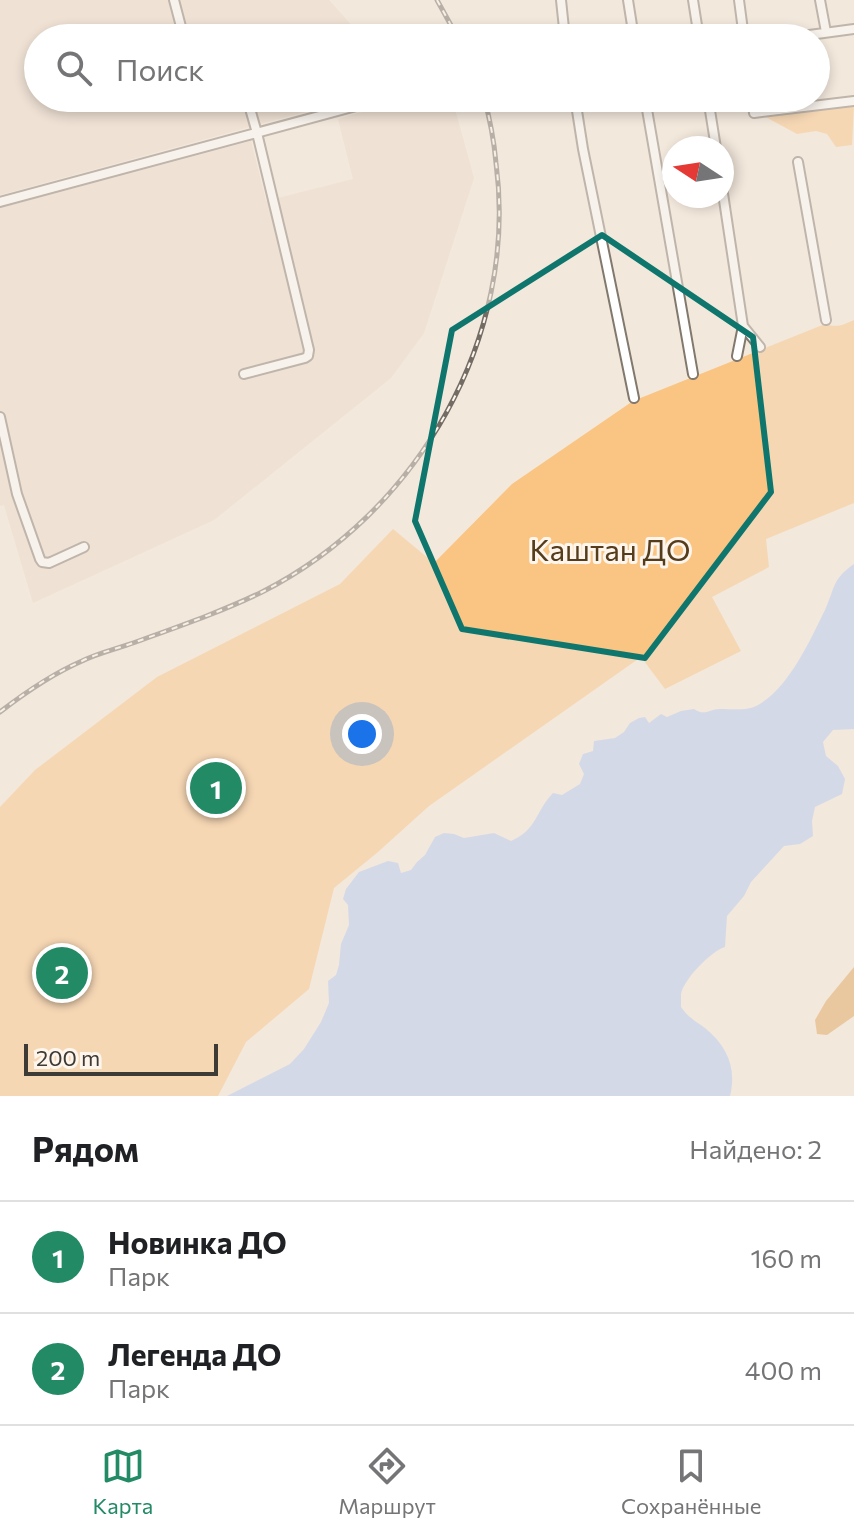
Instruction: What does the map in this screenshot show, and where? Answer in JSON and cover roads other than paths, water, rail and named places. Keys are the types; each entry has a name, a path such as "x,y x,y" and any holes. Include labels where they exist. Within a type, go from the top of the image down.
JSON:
{"street":[{"path":"174,0 180,24"},
{"path":"561,0 564,24"},
{"path":"628,0 632,24"},
{"path":"693,0 697,24"},
{"path":"739,0 742,24"},
{"path":"820,0 824,24"},
{"path":"830,32 854,29"},
{"path":"830,104 854,101"},
{"path":"244,374 305,358 309,354 251,112"},
{"path":"0,202 335,112"},
{"path":"577,112 634,398"},
{"path":"647,112 693,374"},
{"path":"710,112 714,136"},
{"path":"798,162 826,320"},
{"path":"725,208 743,326 737,356"},
{"path":"743,326 760,347"},
{"path":"0,417 17,494 40,559 49,563 84,547"}],"water":[{"path":"854,564 854,729 833,730 823,742 826,756 838,766 845,779 842,794 815,807 813,836 800,844 784,846 751,882 727,916 725,947 699,966 681,994 681,1007 713,1035 728,1058 732,1076 730,1096 227,1096 290,1064 321,1022 329,1003 328,981 336,975 341,944 349,925 348,905 343,899 346,889 359,872 388,861 398,863 401,873 411,870 425,855 435,837 444,833 464,838 494,833 511,841 520,837 553,793 562,795 580,784 584,774 579,764 583,754 593,751 594,741 615,738 639,718 645,717 649,723 661,714 667,717 694,709 705,712 758,705 779,687 798,662 835,584"}],"railway":[{"path":"437,0 450,24"},
{"path":"0,712 50,678 88,658 199,619 262,592 318,558 368,516 411,467 446,413 473,354 491,292 499,228 495,155 488,112"}],"place":[{"name":"Новинка ДО","path":"216,788"},
{"name":"Легенда ДО","path":"62,973"}],"park label":[{"name":"Каштан ДО","path":"610,551"}]}
